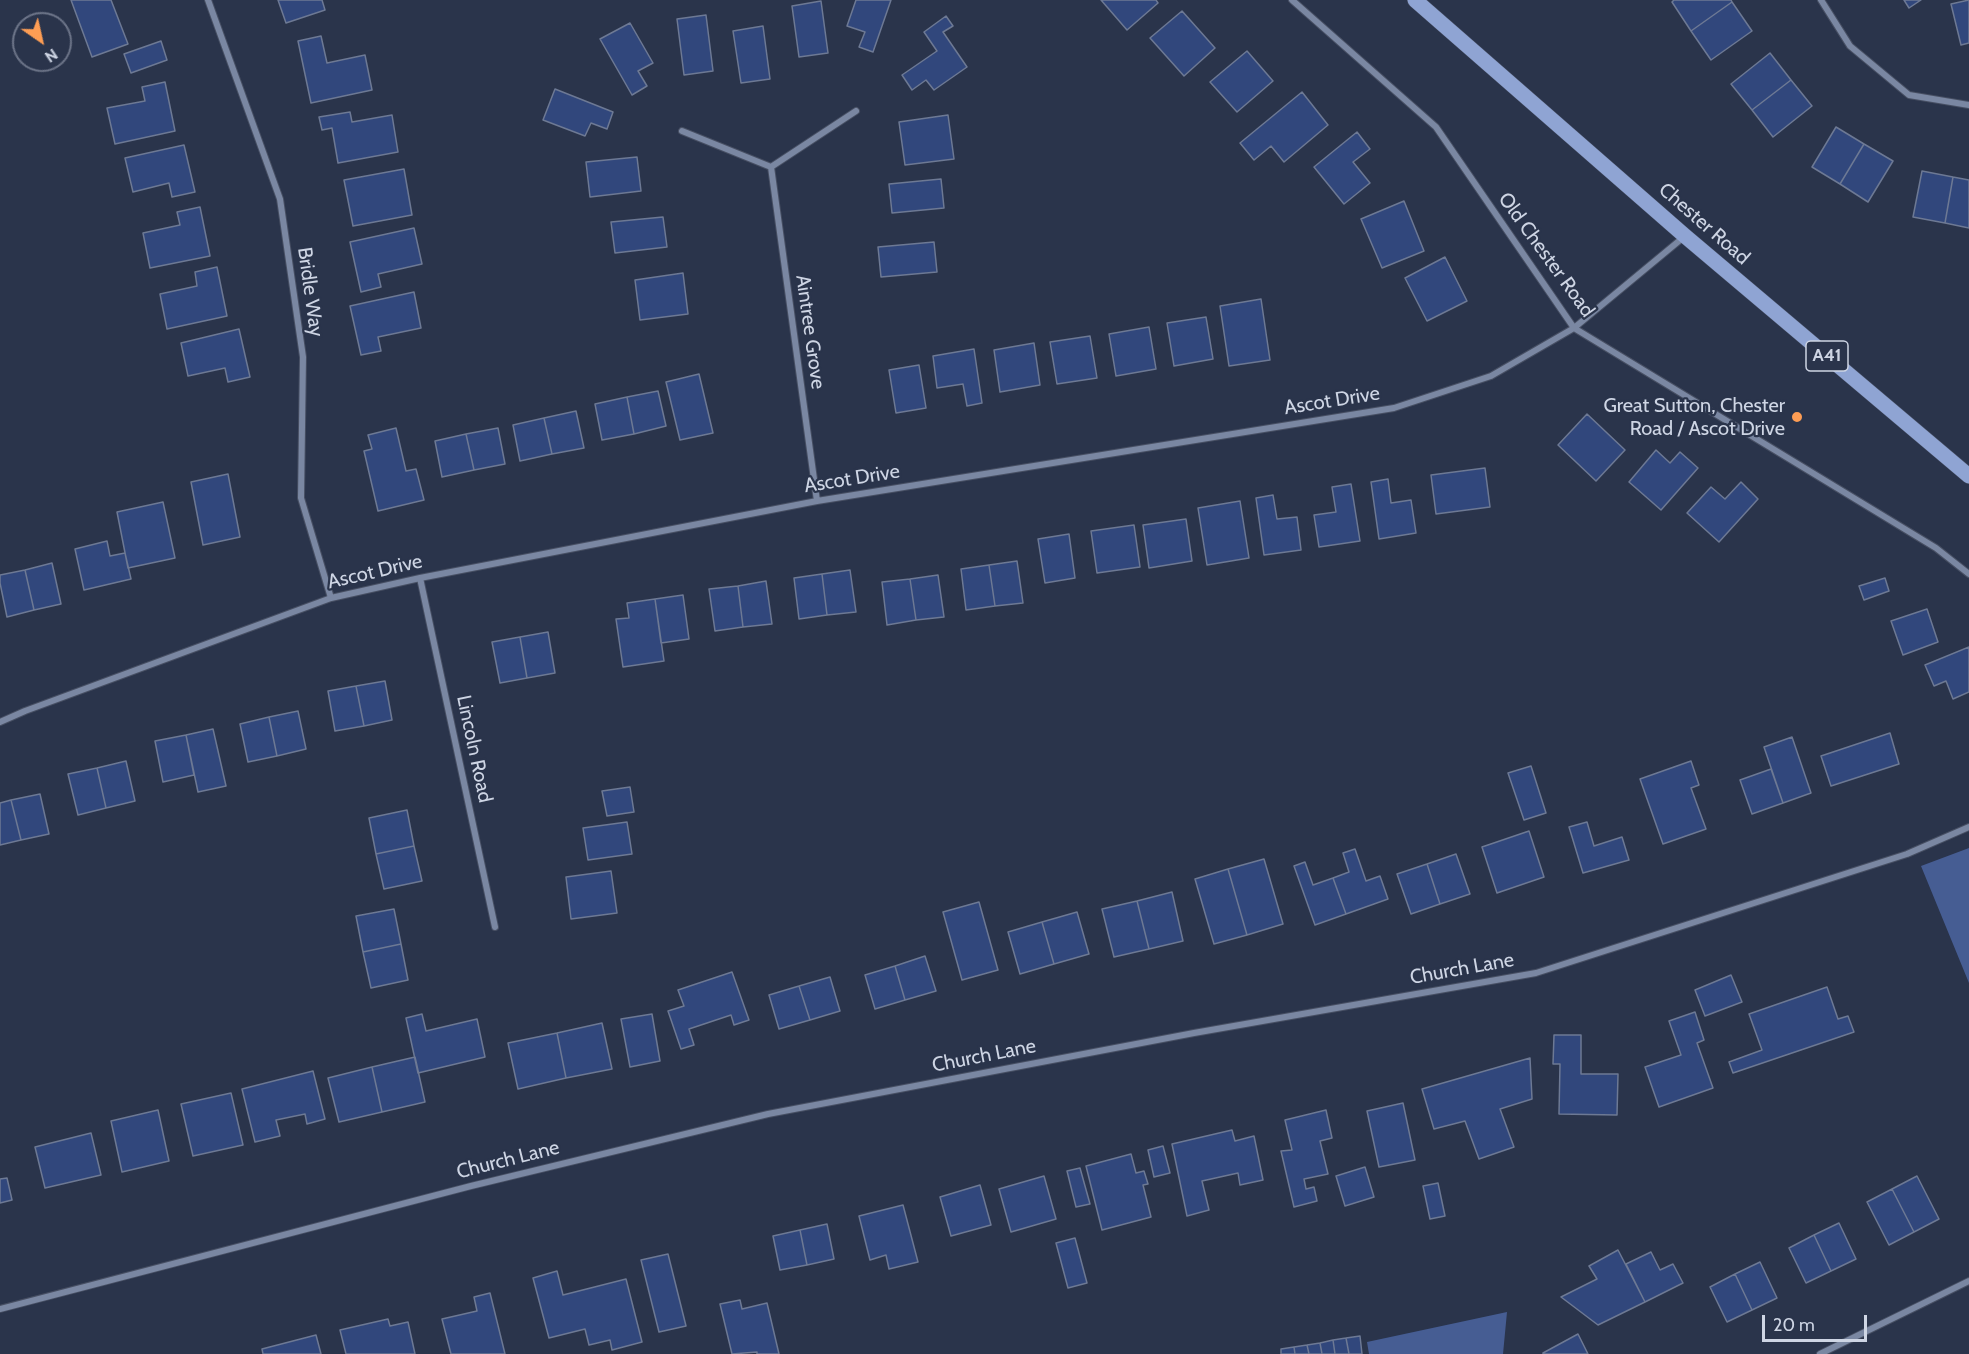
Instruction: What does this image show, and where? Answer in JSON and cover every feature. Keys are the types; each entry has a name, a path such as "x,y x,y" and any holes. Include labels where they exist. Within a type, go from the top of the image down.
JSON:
{"main road":[{"name":"Chester Road","path":"1415,0 1685,236 1969,476"}],"street":[{"name":"Bridle Way","path":"208,0 280,199 303,357 301,498 331,598"},
{"name":"Old Chester Road","path":"1292,0 1436,127 1574,328 1936,548 1969,574"},
{"path":"1821,0 1850,46 1909,95 1969,105"},
{"path":"682,131 771,167 856,111"},
{"name":"Aintree Grove","path":"771,167 816,501"},
{"name":"Ascot Drive","path":"0,722 331,598 420,578 816,501 1394,408 1491,376 1574,328 1685,236"},
{"name":"Lincoln Road","path":"420,578 495,927"},
{"name":"Church Lane","path":"0,1309 471,1186 768,1114 1182,1035 1536,973 1907,854 1969,827"},
{"path":"1820,1354 1969,1281"}],"shaded area":[{"path":"1969,848 1969,983 1921,866"},
{"path":"1507,1312 1503,1354 1369,1354 1367,1342"}],"building":[{"path":"71,0 111,0 128,44 92,57"},
{"path":"278,0 322,0 325,10 286,23"},
{"path":"856,0 891,0 873,52 859,47 865,32 847,26"},
{"path":"1101,0 1156,0 1158,3 1127,30"},
{"path":"1674,0 1731,0 1732,2 1691,31 1672,2"},
{"path":"1904,0 1921,0 1909,8"},
{"path":"1969,0 1969,43 1961,45 1951,4"},
{"path":"821,1 828,53 799,57 792,6"},
{"path":"1732,2 1752,31 1711,60 1691,31"},
{"path":"1182,11 1215,48 1184,76 1150,38"},
{"path":"706,15 713,71 684,75 677,19"},
{"path":"946,16 953,26 943,32 967,67 934,90 926,80 912,90 902,75 937,51 924,32"},
{"path":"630,23 653,63 638,71 647,86 632,95 600,39"},
{"path":"763,26 770,79 741,83 733,31"},
{"path":"321,36 327,63 365,55 372,90 311,103 298,41"},
{"path":"161,41 167,60 131,73 124,54"},
{"path":"1247,51 1273,81 1237,112 1210,82"},
{"path":"1770,53 1791,80 1752,110 1731,84"},
{"path":"1791,80 1812,106 1773,137 1752,110"},
{"path":"165,82 175,131 115,144 107,108 145,101 142,87"},
{"path":"555,89 613,112 607,129 591,123 585,136 543,120"},
{"path":"1302,92 1328,125 1284,162 1271,146 1254,160 1240,143"},
{"path":"350,112 352,122 392,115 398,152 338,163 332,128 322,130 319,117"},
{"path":"948,115 954,159 905,165 899,122"},
{"path":"1836,127 1864,144 1840,184 1812,167"},
{"path":"1357,132 1370,149 1353,162 1370,183 1344,204 1314,167"},
{"path":"1864,144 1893,161 1868,202 1840,184"},
{"path":"184,145 195,192 172,197 169,183 133,192 125,158"},
{"path":"637,157 641,191 590,197 586,162"},
{"path":"404,169 412,215 353,226 344,180"},
{"path":"1922,171 1953,177 1945,223 1913,217"},
{"path":"1953,177 1969,180 1969,228 1945,223"},
{"path":"941,179 944,208 892,213 889,184"},
{"path":"1404,201 1424,251 1382,268 1361,219"},
{"path":"200,207 210,256 150,268 143,233 180,225 177,212"},
{"path":"663,217 667,247 615,253 611,222"},
{"path":"414,228 422,264 378,274 381,287 361,292 350,242"},
{"path":"934,242 937,272 881,277 878,247"},
{"path":"1445,257 1467,301 1427,321 1405,278"},
{"path":"217,267 227,316 167,329 160,294 197,286 195,272"},
{"path":"683,273 688,314 640,320 635,280"},
{"path":"414,292 421,328 378,337 381,351 361,355 350,306"},
{"path":"1261,299 1270,360 1229,366 1220,306"},
{"path":"1206,317 1213,359 1174,366 1167,323"},
{"path":"1149,327 1156,369 1116,376 1109,334"},
{"path":"239,329 250,377 228,382 225,368 188,376 181,343"},
{"path":"1090,336 1097,378 1057,384 1050,342"},
{"path":"1034,343 1040,385 1000,392 994,350"},
{"path":"974,349 982,403 967,406 963,384 937,388 933,356"},
{"path":"919,365 926,408 896,413 889,370"},
{"path":"699,374 713,433 680,440 666,382"},
{"path":"658,391 666,426 634,434 627,397"},
{"path":"627,397 634,434 602,440 595,404"},
{"path":"576,411 584,448 552,454 544,418"},
{"path":"1587,414 1625,450 1596,481 1558,445"},
{"path":"544,418 552,454 520,461 513,425"},
{"path":"396,428 406,471 416,469 424,500 378,511 364,451 372,449 368,435"},
{"path":"498,428 505,464 474,470 466,434"},
{"path":"466,434 474,470 442,477 435,441"},
{"path":"1656,450 1670,463 1680,452 1698,468 1661,510 1629,482"},
{"path":"1485,468 1490,507 1436,514 1431,475"},
{"path":"228,474 240,537 203,545 191,482"},
{"path":"1388,479 1391,503 1411,500 1416,533 1379,539 1371,482"},
{"path":"1741,482 1758,499 1719,542 1687,513 1711,487 1725,499"},
{"path":"1351,484 1360,541 1319,547 1314,515 1336,512 1332,487"},
{"path":"1273,495 1277,519 1297,517 1301,550 1264,555 1256,498"},
{"path":"1240,501 1249,558 1207,565 1198,508"},
{"path":"163,502 175,558 128,568 117,512"},
{"path":"1186,519 1192,561 1149,568 1143,525"},
{"path":"1134,525 1140,567 1097,573 1091,531"},
{"path":"1069,534 1075,578 1045,583 1038,539"},
{"path":"107,541 110,556 125,553 131,579 84,590 75,549"},
{"path":"1017,561 1023,603 995,606 989,565"},
{"path":"52,563 61,604 34,610 25,570"},
{"path":"989,565 995,606 966,610 961,569"},
{"path":"25,570 34,610 7,617 0,575"},
{"path":"850,570 856,612 827,615 822,574"},
{"path":"822,574 827,615 799,619 794,578"},
{"path":"938,575 944,617 916,620 910,579"},
{"path":"1885,578 1889,591 1864,600 1859,586"},
{"path":"910,579 916,620 887,625 882,582"},
{"path":"766,581 772,624 743,627 738,586"},
{"path":"738,586 743,627 715,631 709,589"},
{"path":"683,595 689,639 661,643 655,599"},
{"path":"655,599 664,661 623,667 616,619 629,618 627,603"},
{"path":"1927,609 1938,642 1903,655 1891,621"},
{"path":"548,632 555,673 527,678 520,637"},
{"path":"520,637 527,678 500,683 492,642"},
{"path":"1969,647 1969,692 1953,699 1946,681 1934,686 1925,665"},
{"path":"385,681 392,720 364,726 356,686"},
{"path":"356,686 364,726 335,731 328,691"},
{"path":"298,711 306,749 277,756 269,717"},
{"path":"269,717 277,756 248,762 240,724"},
{"path":"213,729 226,786 198,792 186,735"},
{"path":"1890,733 1899,764 1831,786 1821,756"},
{"path":"186,735 194,775 163,782 155,741"},
{"path":"1792,737 1811,793 1783,803 1764,747"},
{"path":"126,761 135,801 106,808 97,768"},
{"path":"1691,761 1699,785 1691,788 1706,829 1663,844 1640,779"},
{"path":"1531,766 1546,813 1524,820 1508,773"},
{"path":"97,768 106,808 78,815 68,774"},
{"path":"1771,769 1783,803 1752,814 1740,780"},
{"path":"630,787 634,812 607,816 602,791"},
{"path":"40,794 49,834 21,840 11,800"},
{"path":"11,800 21,840 0,845 0,803"},
{"path":"407,810 414,846 376,854 369,818"},
{"path":"627,822 632,854 588,860 583,828"},
{"path":"1587,822 1594,846 1622,837 1629,860 1583,873 1569,827"},
{"path":"1529,831 1544,877 1497,893 1482,847"},
{"path":"414,846 422,881 384,889 376,854"},
{"path":"1355,849 1366,881 1380,876 1388,899 1346,914 1333,878 1349,872 1343,853"},
{"path":"1456,854 1470,894 1440,904 1427,864"},
{"path":"1264,859 1283,924 1247,935 1228,869"},
{"path":"1305,862 1313,885 1333,878 1346,914 1315,925 1294,866"},
{"path":"1427,864 1440,904 1411,914 1397,874"},
{"path":"1228,869 1247,935 1214,944 1195,879"},
{"path":"611,871 617,913 571,919 566,877"},
{"path":"1172,892 1183,941 1149,949 1137,901"},
{"path":"1137,901 1149,949 1114,957 1102,909"},
{"path":"979,902 998,970 962,980 943,912"},
{"path":"394,909 401,944 363,952 356,916"},
{"path":"1077,912 1089,954 1054,964 1042,922"},
{"path":"1042,922 1054,964 1020,974 1008,932"},
{"path":"401,944 408,980 371,988 363,952"},
{"path":"925,956 936,991 905,1000 895,966"},
{"path":"895,966 905,1000 875,1009 865,975"},
{"path":"732,972 749,1020 734,1025 731,1015 689,1029 694,1045 681,1049 668,1011 684,1006 678,990"},
{"path":"1731,975 1742,1002 1705,1016 1695,990"},
{"path":"830,977 840,1011 810,1020 799,986"},
{"path":"799,986 810,1020 779,1029 769,995"},
{"path":"1827,987 1838,1019 1848,1016 1854,1032 1733,1073 1729,1062 1762,1050 1749,1014"},
{"path":"1695,1012 1704,1040 1697,1043 1713,1088 1659,1107 1645,1067 1681,1055 1669,1021"},
{"path":"422,1014 426,1031 477,1019 485,1057 418,1073 406,1018"},
{"path":"652,1014 660,1061 630,1067 621,1019"},
{"path":"602,1023 612,1069 566,1078 557,1033"},
{"path":"557,1033 566,1078 518,1089 508,1043"},
{"path":"1554,1035 1581,1035 1581,1074 1618,1074 1617,1115 1559,1114 1560,1064 1553,1064"},
{"path":"415,1057 425,1102 382,1112 372,1067"},
{"path":"1530,1058 1532,1099 1500,1109 1514,1147 1479,1159 1465,1121 1434,1129 1422,1089"},
{"path":"372,1067 382,1112 339,1122 328,1078"},
{"path":"313,1071 325,1119 307,1124 305,1114 276,1120 280,1136 255,1142 242,1089"},
{"path":"231,1093 243,1145 193,1156 181,1104"},
{"path":"1403,1103 1415,1160 1379,1167 1367,1111"},
{"path":"158,1110 169,1161 122,1172 111,1121"},
{"path":"1326,1110 1332,1138 1320,1141 1328,1174 1304,1179 1306,1189 1314,1187 1317,1201 1294,1207 1281,1151 1292,1150 1285,1120"},
{"path":"1232,1130 1235,1141 1254,1136 1263,1180 1240,1185 1238,1173 1202,1181 1209,1210 1187,1216 1172,1144"},
{"path":"91,1133 101,1175 45,1188 35,1147"},
{"path":"1163,1146 1170,1173 1154,1177 1148,1150"},
{"path":"1131,1154 1136,1173 1144,1171 1148,1184 1143,1185 1151,1217 1102,1230 1086,1166"},
{"path":"1365,1167 1374,1197 1345,1206 1336,1176"},
{"path":"1080,1168 1090,1204 1076,1207 1067,1171"},
{"path":"1044,1176 1056,1219 1011,1232 999,1189"},
{"path":"1917,1176 1939,1219 1914,1232 1892,1189"},
{"path":"7,1178 12,1200 0,1203 0,1179"},
{"path":"1438,1183 1445,1216 1430,1219 1423,1186"},
{"path":"980,1185 991,1225 951,1236 940,1197"},
{"path":"1892,1189 1914,1232 1889,1245 1867,1202"},
{"path":"903,1205 918,1262 889,1269 886,1255 870,1260 859,1216"},
{"path":"1839,1223 1856,1259 1831,1271 1814,1235"},
{"path":"827,1224 834,1259 807,1265 800,1230"},
{"path":"800,1230 807,1265 780,1270 773,1236"},
{"path":"1814,1235 1831,1271 1806,1283 1789,1248"},
{"path":"1075,1238 1087,1283 1068,1288 1056,1243"},
{"path":"1618,1250 1645,1302 1598,1325 1561,1297 1597,1279 1589,1266"},
{"path":"1651,1252 1660,1270 1673,1264 1683,1283 1645,1302 1626,1264"},
{"path":"668,1254 686,1326 659,1332 641,1260"},
{"path":"1760,1262 1777,1298 1752,1310 1735,1274"},
{"path":"557,1271 563,1295 626,1279 642,1342 612,1350 610,1340 589,1345 585,1329 549,1338 533,1278"},
{"path":"1735,1274 1752,1310 1727,1322 1710,1287"},
{"path":"490,1293 505,1354 451,1354 442,1319 477,1311 474,1297"},
{"path":"740,1300 742,1309 767,1303 779,1354 757,1354 757,1352 732,1354 720,1304"},
{"path":"388,1319 390,1326 408,1322 415,1354 346,1354 340,1330"},
{"path":"1578,1334 1588,1354 1543,1354 1543,1353"},
{"path":"316,1335 321,1354 263,1354 262,1349"},
{"path":"1360,1336 1362,1354 1349,1354 1346,1338"},
{"path":"1346,1338 1349,1354 1335,1354 1333,1340"},
{"path":"1333,1340 1335,1354 1322,1354 1320,1343"},
{"path":"1320,1343 1322,1354 1309,1354 1307,1345"},
{"path":"1307,1345 1309,1354 1295,1354 1294,1347"},
{"path":"1294,1347 1295,1354 1281,1354 1281,1349"}],"place":[{"name":"Great Sutton, Chester Road / Ascot Drive","path":"1797,417"}]}
